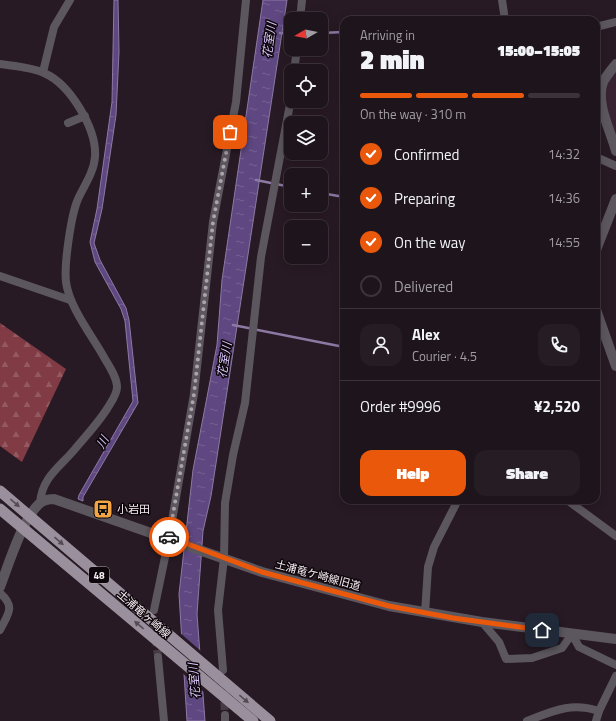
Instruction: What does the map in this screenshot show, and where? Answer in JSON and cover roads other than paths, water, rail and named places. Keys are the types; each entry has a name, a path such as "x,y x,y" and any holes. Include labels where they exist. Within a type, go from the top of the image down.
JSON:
{"main road":[{"name":"土浦竜ヶ崎線","path":"0,491 30,515 168,635 220,673 270,721"},
{"name":"土浦竜ヶ崎線","path":"0,509 253,721"}],"street":[{"path":"43,72 54,27 70,0"},
{"path":"154,610 171,539 194,394 213,222 236,102 246,0"},
{"path":"301,12 302,0"},
{"path":"502,0 504,16"},
{"path":"600,27 616,22"},
{"path":"0,64 43,72 54,78 78,105 91,130 95,157 89,176 77,200 70,228 66,281 70,300 112,371 117,387 114,398 102,416 75,450 52,472 41,494 40,503 30,515 24,530 4,568 0,587"},
{"path":"616,64 603,82 602,99 605,116 616,151"},
{"path":"220,673 218,610 225,503 233,455 245,403 261,257 289,108"},
{"path":"68,123 85,116"},
{"path":"600,159 616,166"},
{"path":"600,240 616,199"},
{"path":"0,276 70,300"},
{"path":"600,321 616,366"},
{"name":"土浦竜ケ崎線旧道","path":"40,503 47,499 60,500 262,572 389,606 482,622 616,639"},
{"path":"425,613 428,567 434,547 456,504"},
{"path":"572,504 616,536"},
{"path":"0,593 8,600 10,610 0,630"},
{"path":"482,622 499,642 506,659 532,658 562,648 572,634 579,647 616,666"},
{"path":"158,657 164,721"},
{"path":"596,721 599,711 616,676"},
{"path":"527,721 556,709 572,706 586,707 599,711"}],"water":[{"path":"114,0 118,0 119,52 116,115 102,209 94,243 100,260 126,308 129,320 138,403 83,497 83,501 78,499 79,495 133,401 125,321 121,309 95,262 90,242 97,209 112,102"},
{"name":"花室川","path":"263,0 287,0 211,496 203,531 197,614 205,721 187,721 179,594 193,470 217,345 222,280"}],"waterway":[{"path":"328,33 340,32"},
{"name":"花室川","path":"280,33 284,33"},
{"path":"256,180 284,186"},
{"path":"328,194 340,196"},
{"path":"233,325 340,346"}],"tunnel":[{"path":"156,638 158,657"},
{"path":"223,678 225,715"}],"place":[{"name":"小岩田","path":"103,509"}],"water label":[{"name":"川","path":"102,442"}]}
